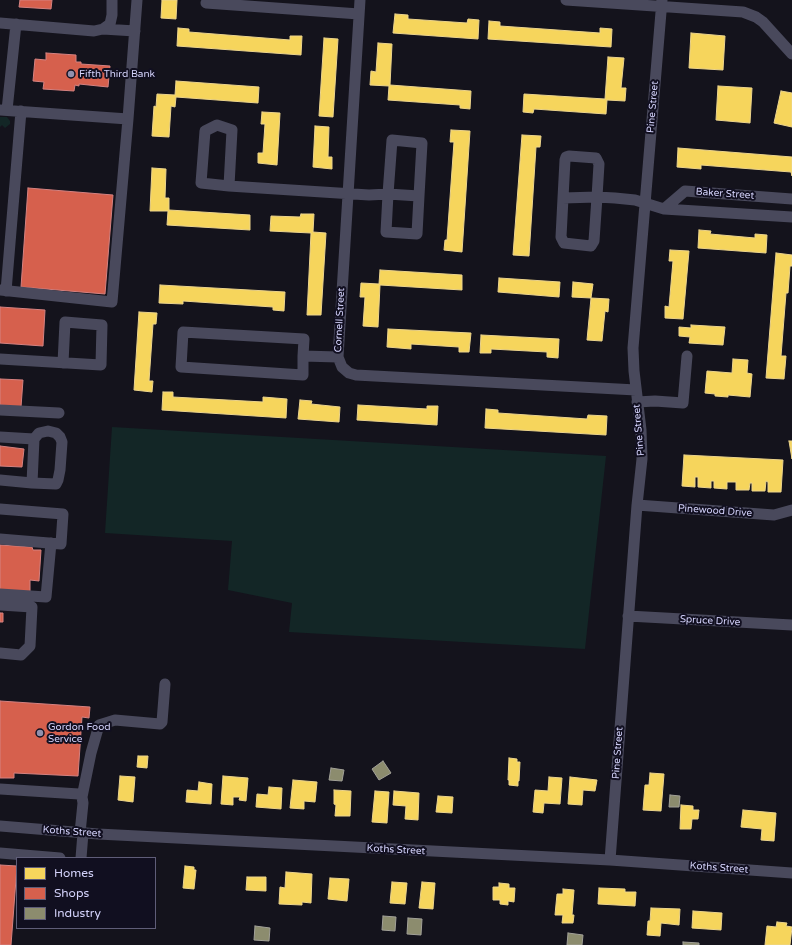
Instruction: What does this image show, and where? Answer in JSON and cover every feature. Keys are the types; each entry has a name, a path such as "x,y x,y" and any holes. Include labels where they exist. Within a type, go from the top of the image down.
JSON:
{"street":[{"path":"103,29 110,24 112,15 112,0"},
{"path":"21,111 3,291 112,302 137,0"},
{"name":"Cornell Street","path":"360,0 338,357 342,367 349,373 356,375 636,390"},
{"path":"566,0 661,4 742,12 756,17 763,22 792,54"},
{"path":"206,3 359,14"},
{"name":"Pine Street","path":"610,860 642,450 633,348 661,4"},
{"path":"0,23 94,31 103,29 135,31"},
{"path":"16,24 3,110 128,119"},
{"path":"229,186 232,130 217,125 205,132 202,183 229,186 419,196"},
{"path":"392,140 422,143 417,234 386,232 388,194 392,140"},
{"path":"566,157 596,158 599,164 594,241 591,246 564,244 561,237 563,198 566,157"},
{"name":"Baker Street","path":"664,209 685,191 792,199"},
{"name":"Baker Street","path":"563,198 596,197 634,200 664,209 792,218"},
{"path":"0,358 100,365 102,325 65,322 62,362"},
{"path":"183,332 304,339 304,356 303,375 181,367 183,332"},
{"path":"304,356 338,357"},
{"path":"637,402 655,401 683,403 688,356"},
{"path":"0,410 60,413"},
{"path":"0,480 32,483 56,484 60,470 62,442 56,433 48,431 39,432 34,439 32,483"},
{"path":"0,437 34,439"},
{"name":"Pinewood Drive","path":"637,505 774,515 792,510"},
{"path":"0,509 63,514 61,544 0,539"},
{"path":"0,594 46,597 51,543"},
{"path":"0,604 32,607 30,646 22,654 0,653"},
{"name":"Spruce Drive","path":"628,616 792,625"},
{"path":"81,857 82,797 91,753 99,725 115,720 160,724 162,722 165,684"},
{"path":"0,789 79,794 82,797"},
{"name":"Koths Street","path":"0,826 82,833 325,847 610,860 792,873"},
{"path":"0,853 38,857"}],"green space":[{"path":"0,117 7,117 10,124 5,128 2,125 0,127"},
{"path":"112,427 606,456 585,649 289,632 292,603 228,590 232,541 105,533"}],"building: Homes":[{"path":"162,0 177,0 176,19 161,18"},
{"path":"395,14 408,15 408,19 467,23 468,19 479,20 478,39 393,33"},
{"path":"489,21 500,22 500,26 600,33 600,28 612,29 611,47 488,39"},
{"path":"178,28 189,29 189,32 290,40 290,36 302,36 301,55 177,46"},
{"path":"691,33 725,36 723,70 689,68"},
{"path":"324,38 338,39 333,117 319,116"},
{"path":"378,43 392,44 390,85 471,91 470,109 460,108 460,105 388,100 389,86 370,85 371,71 376,72"},
{"path":"608,57 624,58 621,88 626,88 625,101 607,100 606,114 534,109 533,113 523,112 524,94 605,99"},
{"path":"176,81 259,87 258,103 176,97 175,107 171,106 169,137 152,136 154,106 156,107 157,94 175,95"},
{"path":"718,86 752,88 750,123 716,120"},
{"path":"781,91 792,93 792,127 774,123"},
{"path":"262,112 280,113 277,165 258,163 258,153 263,153 265,124 261,124"},
{"path":"315,126 329,127 328,157 332,157 332,169 313,167"},
{"path":"451,130 470,131 462,252 444,250 445,240 447,240 454,142 450,142"},
{"path":"522,135 541,136 540,147 536,147 529,256 513,255"},
{"path":"678,148 792,157 792,176 791,172 701,165 701,169 677,167"},
{"path":"152,168 166,169 165,198 169,198 169,210 250,215 250,230 167,225 168,211 150,211"},
{"path":"301,214 314,214 313,232 326,233 321,315 307,315 311,233 270,231 271,216 300,217"},
{"path":"699,230 711,231 710,234 755,238 755,234 767,235 766,253 698,248"},
{"path":"670,250 689,251 683,319 665,318 665,306 669,307 673,261 669,261"},
{"path":"776,253 792,255 788,293 786,293 781,356 786,356 784,379 766,378"},
{"path":"380,270 462,275 462,290 380,285 378,327 363,326 365,297 360,297 361,283 379,284"},
{"path":"499,278 560,282 559,297 498,292"},
{"path":"573,282 593,284 591,298 572,297"},
{"path":"160,285 285,292 284,311 273,310 273,307 183,301 183,304 159,303"},
{"path":"591,298 609,299 608,312 605,311 602,341 587,340"},
{"path":"139,312 157,313 156,324 153,324 149,381 153,381 152,392 134,390"},
{"path":"691,325 725,327 723,345 689,343 690,337 679,336 679,327 691,328"},
{"path":"388,329 471,333 469,352 459,352 459,347 411,344 411,349 387,347"},
{"path":"481,335 559,339 558,358 547,357 547,352 491,349 491,353 480,353"},
{"path":"733,359 748,360 747,373 752,374 750,397 728,395 728,397 715,396 715,394 705,393 707,371 732,373"},
{"path":"163,392 173,392 173,397 263,402 263,397 287,399 286,418 162,410"},
{"path":"300,400 312,401 311,404 340,407 339,422 298,419"},
{"path":"358,405 427,409 427,406 438,406 437,425 357,420"},
{"path":"486,409 498,410 498,413 587,419 588,415 607,416 606,435 485,428"},
{"path":"789,441 792,441 792,459"},
{"path":"684,455 783,460 781,492 768,492 768,482 766,481 765,491 752,491 752,483 750,483 749,490 736,490 736,482 727,482 727,489 714,488 714,481 711,481 711,488 698,487 698,477 695,477 695,487 682,486"},
{"path":"138,756 148,756 147,768 137,767"},
{"path":"509,758 517,759 517,762 520,762 518,786 509,785"},
{"path":"650,773 664,774 661,811 643,810 645,785 649,785"},
{"path":"120,776 135,777 133,802 118,800"},
{"path":"223,776 248,778 246,801 239,800 240,797 233,797 233,805 221,804"},
{"path":"549,777 562,778 560,804 544,803 543,813 533,812 535,790 548,791"},
{"path":"570,777 597,780 595,791 583,790 582,805 568,804"},
{"path":"293,780 317,782 315,802 304,801 304,809 290,808"},
{"path":"199,782 212,784 211,804 186,802 187,790 198,791"},
{"path":"269,787 282,788 281,809 256,807 257,794 268,795"},
{"path":"334,790 351,791 350,816 335,816 336,805 334,804"},
{"path":"375,791 389,792 387,823 372,822"},
{"path":"394,791 419,793 418,820 405,819 406,806 393,805"},
{"path":"438,796 453,797 452,813 436,812"},
{"path":"681,805 693,806 693,810 699,810 698,819 692,819 691,829 680,829"},
{"path":"743,810 776,813 774,841 761,840 762,829 741,827"},
{"path":"185,866 194,867 194,870 196,870 194,889 183,888"},
{"path":"286,872 312,874 311,903 302,902 302,905 279,904 280,887 285,888"},
{"path":"247,877 266,877 266,891 246,890"},
{"path":"330,878 349,879 347,901 328,899"},
{"path":"392,882 407,883 405,904 390,903"},
{"path":"422,882 435,883 433,909 419,908"},
{"path":"499,883 509,884 509,888 515,888 514,902 508,901 508,905 500,904 500,900 493,900 493,887 499,887"},
{"path":"599,888 625,889 625,892 636,892 635,906 598,904"},
{"path":"563,889 574,890 572,915 574,915 573,923 562,923 563,915 555,915 557,894 563,894"},
{"path":"651,908 680,909 679,925 661,923 660,936 647,935"},
{"path":"693,911 722,913 721,930 692,928"},
{"path":"777,922 787,923 786,926 792,927 790,945 765,945 767,926 776,927"}],"building: Shops":[{"path":"20,0 52,0 51,9 19,7"},
{"name":"Fifth Third Bank","path":"46,53 76,55 76,62 81,62 81,64 110,66 108,87 79,84 79,86 75,85 74,91 43,89 44,82 33,81 35,59 46,60"},
{"path":"28,188 113,195 105,294 21,287"},
{"path":"0,307 45,310 43,346 0,343"},
{"path":"0,379 23,380 21,407 0,405"},
{"path":"0,446 24,449 22,467 0,466"},
{"path":"0,545 32,547 33,550 41,550 39,581 30,580 30,595 0,593"},
{"path":"0,613 3,613 3,622 0,622"},
{"name":"Gordon Food Service","path":"0,701 90,707 89,718 82,717 78,776 14,773 14,778 0,778"},
{"path":"0,865 16,866 11,945 0,945"}],"building: Industry":[{"path":"383,761 391,773 379,780 372,769"},
{"path":"331,768 344,770 342,781 329,780"},
{"path":"670,795 680,796 679,807 669,807"},
{"path":"383,916 396,917 395,931 382,930"},
{"path":"408,918 422,919 421,935 407,934"},
{"path":"255,926 270,928 269,941 254,940"},
{"path":"568,933 583,935 582,945 567,945"},
{"path":"683,942 699,943 699,945 683,945"}],"place":[{"name":"Fifth Third Bank","path":"71,74"},
{"name":"Gordon Food Service","path":"40,733"}]}
